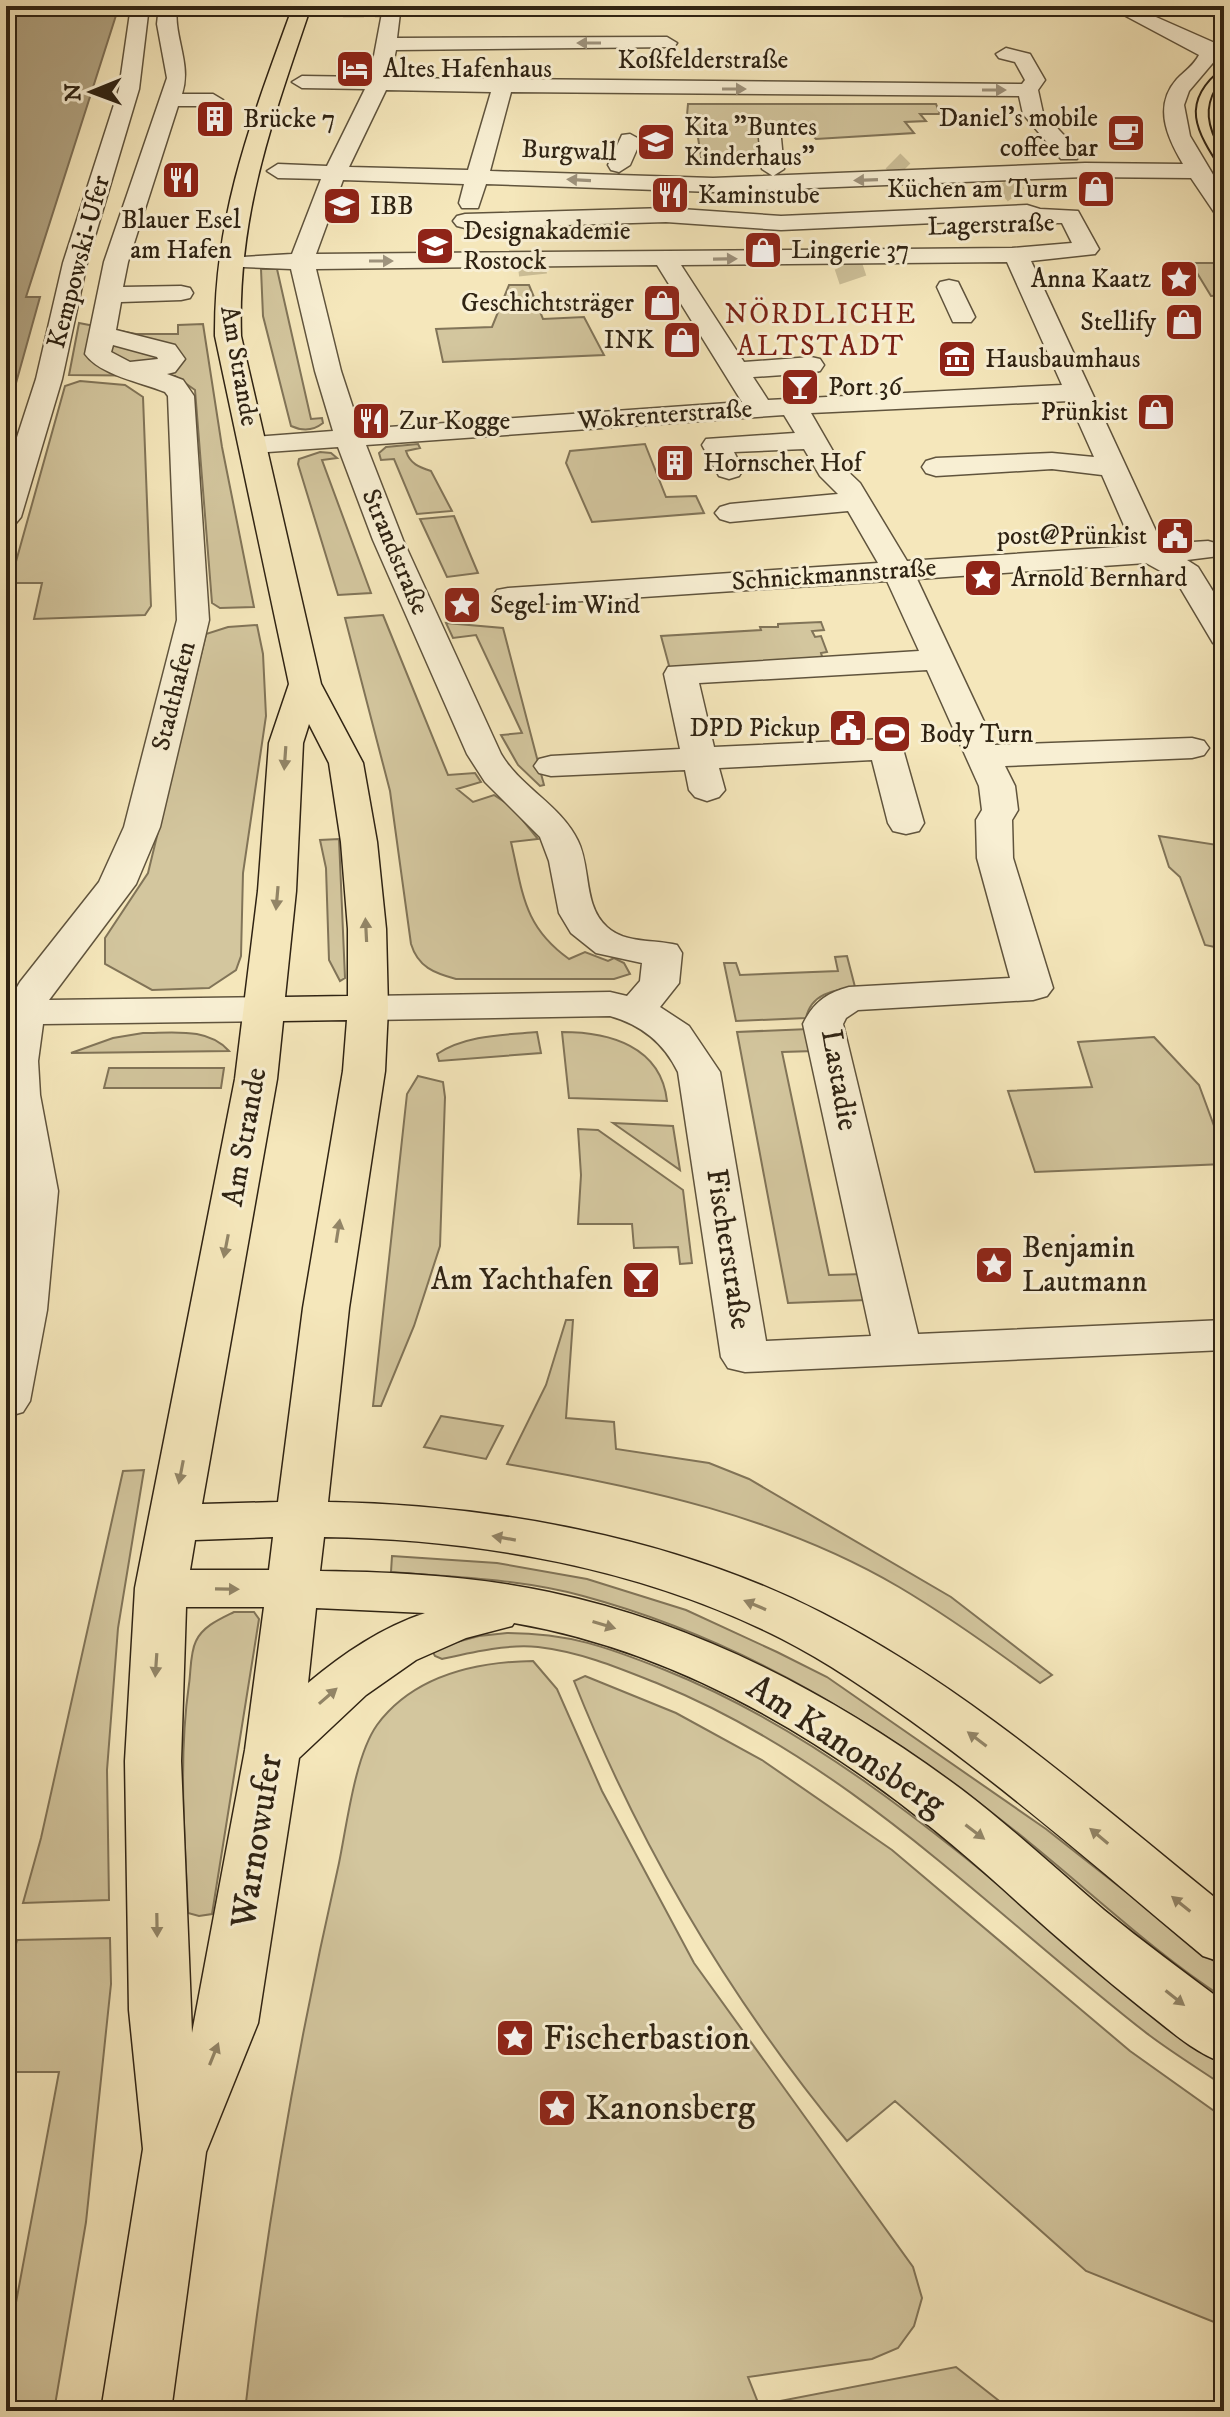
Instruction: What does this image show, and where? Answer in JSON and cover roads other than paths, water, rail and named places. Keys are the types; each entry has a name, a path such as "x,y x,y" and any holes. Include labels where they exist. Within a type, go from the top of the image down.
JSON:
{"main road":[{"name":"Am Strande","path":"300,1519 326,1308 364,1071 368,1008 367,929 359,842 346,763 305,684 228,336 227,262 248,170 302,6"},
{"name":"Am Strande","path":"161,1588 246,1142 266,1009 286,743 305,684"},
{"path":"266,1009 368,1008"},
{"path":"171,1523 300,1519 407,1524 576,1550 676,1574 788,1619 878,1671 969,1733 1061,1804 1224,1939"},
{"name":"Warnowufer","path":"136,2411 174,2152 227,2023 273,1750 300,1519"},
{"name":"Warnowufer","path":"161,1588 153,1761 159,2010 174,2152"},
{"name":"Am Kanonsberg","path":"161,1588 293,1590 452,1598 528,1607 600,1622 732,1673 797,1707 885,1765 985,1840 1086,1929 1224,2037"},
{"path":"273,1750 315,1707 387,1649 440,1626 528,1607"}],"street":[{"name":"Kempowski-Ufer","path":"6,517 49,379 72,273 132,76 136,16 140,6"},
{"name":"Strandstraße","path":"392,6 378,83 307,239 303,261 328,374 350,439 415,602 492,769 538,812 558,836 567,857 571,896 577,916 596,938 631,950 663,953 659,983 637,1010"},
{"path":"381,7 610,6"},
{"path":"1116,6 1224,54"},
{"name":"Kempowski-Ufer","path":"103,334 166,351 172,359 166,366 136,371 105,362 98,354 116,262 172,100 177,35 171,7"},
{"path":"335,7 343,7"},
{"path":"656,89 667,43 665,22"},
{"path":"362,56 384,50 502,40 667,43"},
{"path":"1201,46 1209,54 1199,70 1182,84 1171,111 1173,124 1224,210"},
{"path":"1006,54 1023,58 1031,83 1033,114 1076,161"},
{"path":"1199,70 1224,63"},
{"path":"1199,70 1224,70"},
{"name":"Koßfelderstraße","path":"302,82 656,89 1031,83"},
{"path":"465,260 465,221 503,85"},
{"path":"172,100 213,100"},
{"path":"494,116 517,116"},
{"path":"769,128 774,177"},
{"path":"1025,135 1051,134"},
{"path":"614,174 630,140"},
{"path":"301,157 339,165"},
{"name":"Burgwall","path":"278,171 339,165 477,175 614,174 713,185 899,167 1012,191 1076,161 1199,171"},
{"name":"Lagerstraße","path":"252,262 465,260 534,272 665,259 847,260 1012,255 1087,249 1070,216 1037,216 1012,191 794,223 666,215 465,221"},
{"path":"1012,255 1018,259 1040,316 1152,554 1187,573 1224,636"},
{"path":"665,259 760,408"},
{"path":"949,287 962,317"},
{"path":"109,295 181,293"},
{"path":"103,334 178,332"},
{"path":"737,370 811,365"},
{"name":"Stadthafen","path":"6,1401 24,1310 36,1191 19,1095 15,1013 117,884 142,827 193,620 181,396 174,386 136,371"},
{"name":"Wokrenterstraße","path":"253,445 760,408 973,395 1078,393"},
{"path":"793,406 830,470 846,483 898,571 984,756 1211,747"},
{"path":"729,470 716,445 812,440"},
{"path":"936,467 1052,461 1111,468"},
{"path":"730,513 856,501"},
{"name":"Schnickmannstraße","path":"508,597 1152,554 1208,561 1216,558"},
{"path":"704,774 680,674 940,660"},
{"path":"551,766 704,774 886,749 906,823"},
{"name":"Lastadie","path":"898,1350 823,1024 829,1011 849,999 1033,988 995,858 993,839 1000,796 984,756"},
{"name":"Fischerstraße","path":"368,1008 588,1002 637,1010 675,1033 691,1052 699,1072 745,1357 1224,1335"},
{"path":"15,1013 266,1009"}],"tunnel":[{"path":"343,7 381,7"},
{"path":"893,161 903,171"},
{"path":"1005,181 1016,195"},
{"path":"848,265 853,280"},
{"path":"532,266 533,275"}],"tram line":[{"path":"1224,67 1209,80 1196,106 1200,131 1224,174"},
{"path":"1216,141 1209,110 1212,95 1221,80"}],"place":[{"name":"Altes Hafenhaus","path":"355,69"},
{"name":"Brücke 7","path":"215,119"},
{"name":"Daniel's mobile coffee bar","path":"1126,133"},
{"name":"Kita \"Buntes Kinderhaus\"","path":"656,142"},
{"name":"Blauer Esel am Hafen","path":"181,180"},
{"name":"Küchen am Turm","path":"1096,189"},
{"name":"Kaminstube","path":"670,195"},
{"name":"IBB","path":"342,206"},
{"name":"Designakademie Rostock","path":"435,246"},
{"name":"Lingerie 37","path":"763,250"},
{"name":"Anna Kaatz","path":"1179,279"},
{"name":"Geschichtsträger","path":"662,303"},
{"name":"Stellify","path":"1184,322"},
{"name":"INK","path":"682,340"},
{"name":"Hausbaumhaus","path":"957,359"},
{"name":"Port 36","path":"800,387"},
{"name":"Prünkist","path":"1156,412"},
{"name":"Zur Kogge","path":"371,421"},
{"name":"Hornscher Hof","path":"675,463"},
{"name":"post@Prünkist","path":"1175,536"},
{"name":"Arnold Bernhard","path":"983,578"},
{"name":"Segel im Wind","path":"462,605"},
{"name":"DPD Pickup","path":"848,728"},
{"name":"Body Turn","path":"892,734"},
{"name":"Benjamin Lautmann","path":"994,1265"},
{"name":"Am Yachthafen","path":"641,1280"},
{"name":"Fischerbastion","path":"515,2038"},
{"name":"Kanonsberg","path":"557,2108"}],"district":[{"name":"NÖRDLICHE ALTSTADT","path":"821,330"}]}
